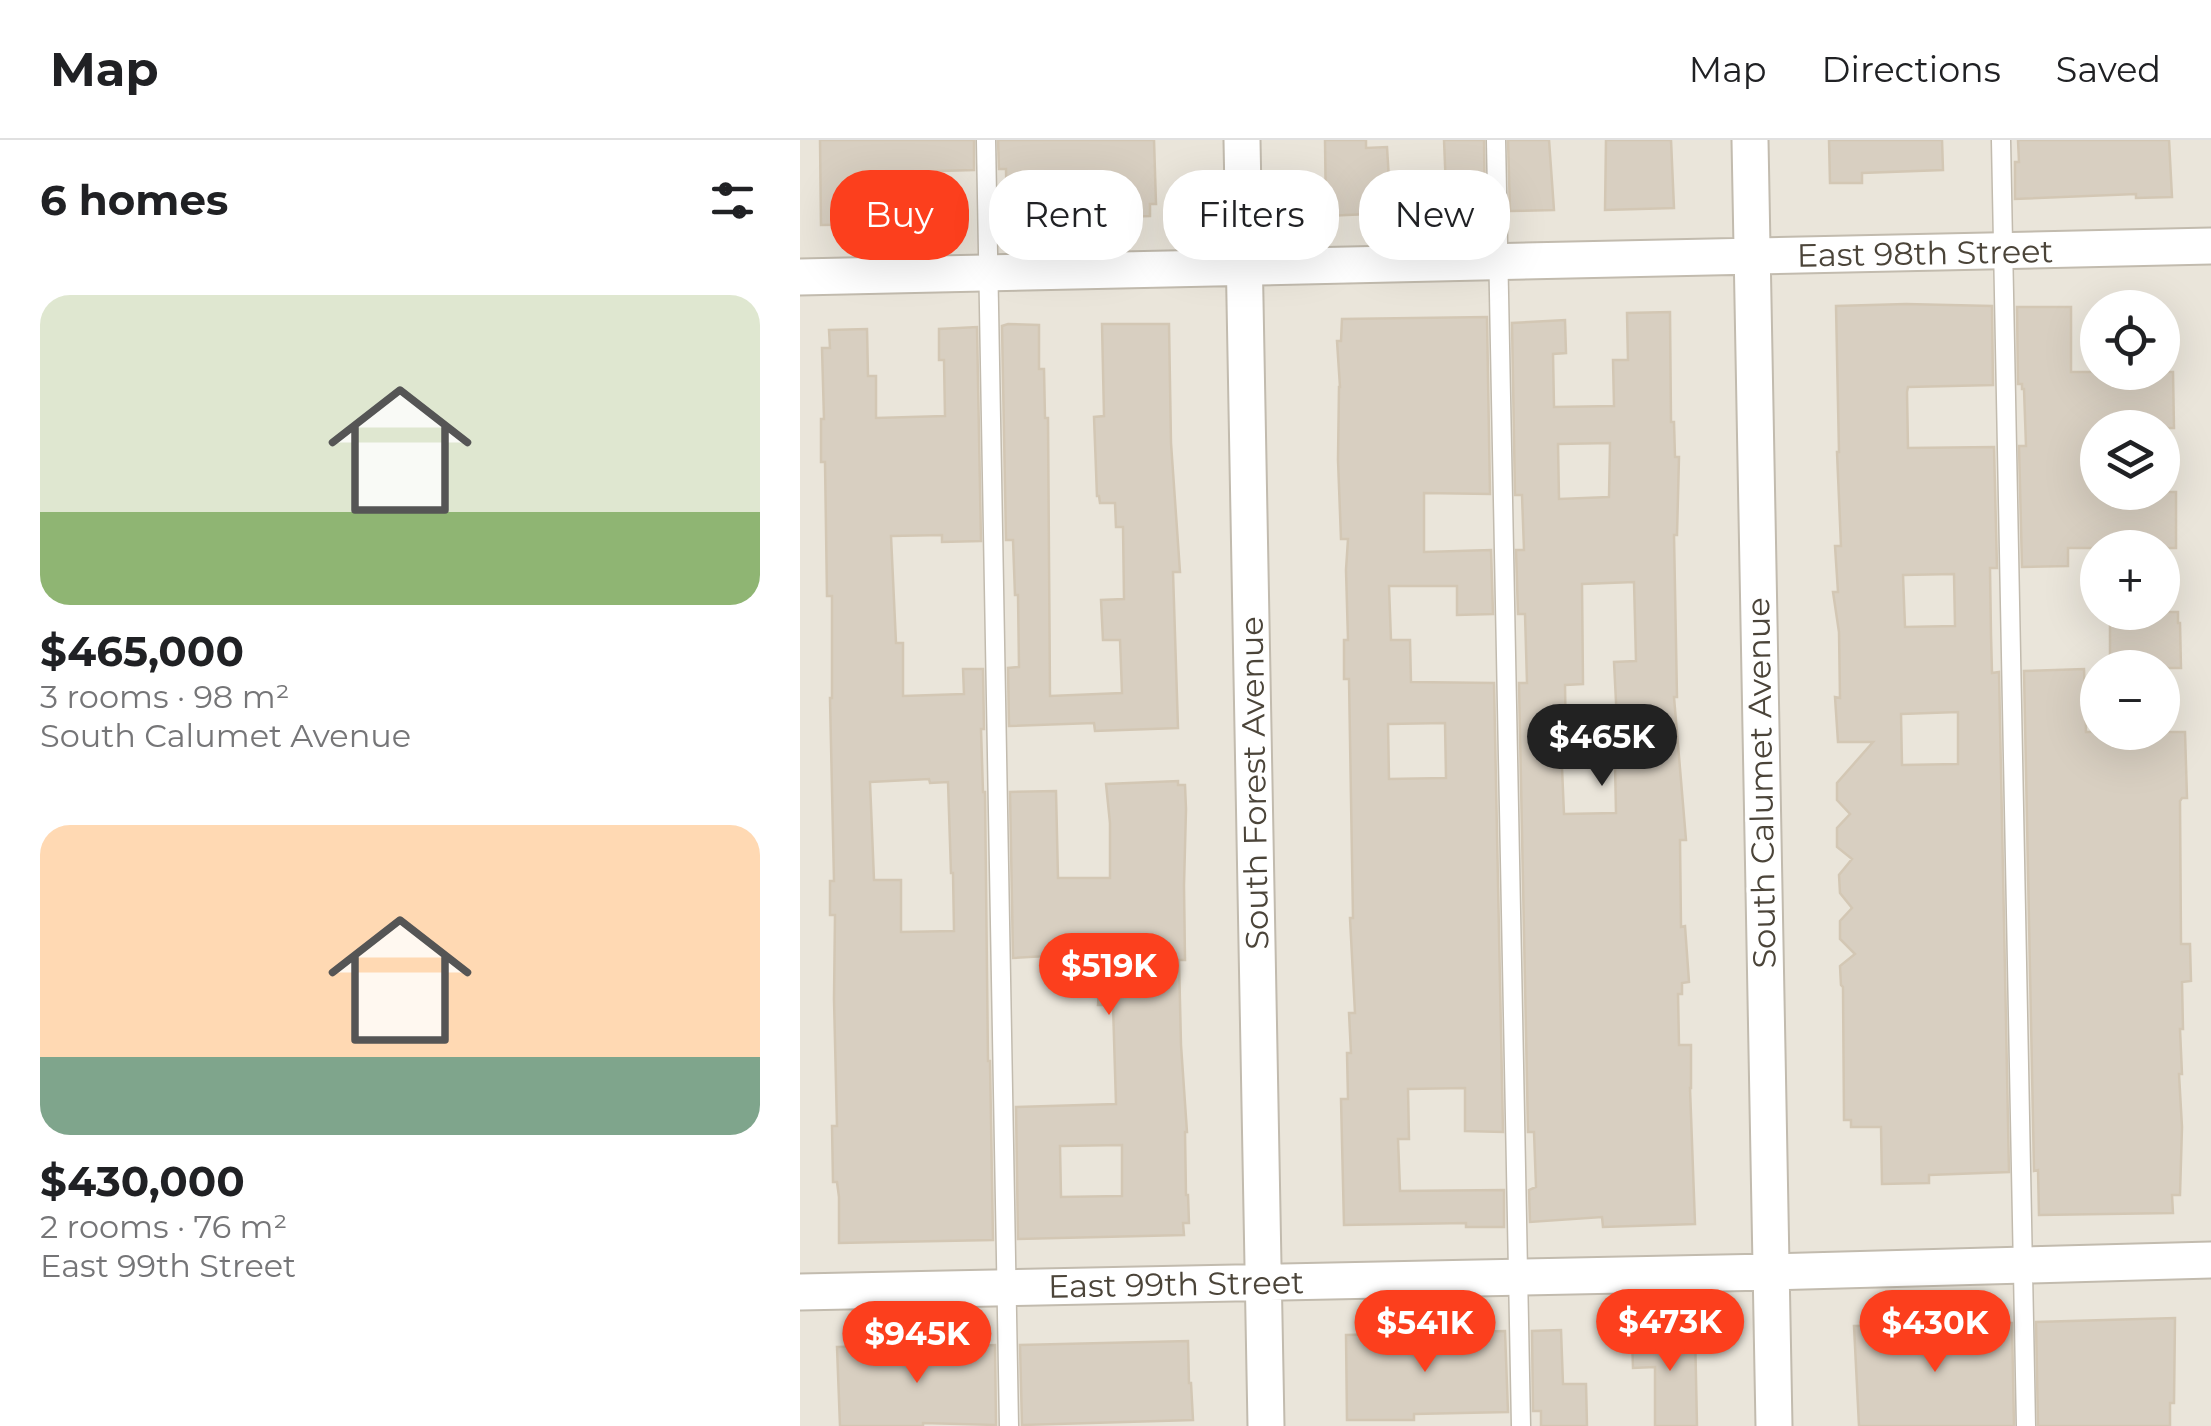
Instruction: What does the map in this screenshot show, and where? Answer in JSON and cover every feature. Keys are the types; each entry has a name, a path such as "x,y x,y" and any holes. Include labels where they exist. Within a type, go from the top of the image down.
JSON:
{"street":[{"name":"South Forest Avenue","path":"1242,140 1266,1426"},
{"name":"South Calumet Avenue","path":"1750,140 1774,1426"},
{"name":"East 98th Street","path":"800,277 2211,246"},
{"name":"East 99th Street","path":"800,1292 2211,1260"}],"lane":[{"path":"986,140 1010,1426"},
{"path":"1496,140 1521,1426"},
{"path":"2001,140 2026,1426"}],"shaded area":[{"path":"800,140 2211,140 2211,1426 800,1426"}],"building":[{"path":"820,140 974,140 974,170 830,170 830,225 821,225"},
{"path":"998,140 1154,140 1156,204 1150,204 1150,216 1143,216 1143,170 999,169"},
{"path":"1325,140 1366,140 1366,148 1387,147 1388,170 1359,170 1359,214 1339,215 1339,170 1325,170"},
{"path":"1444,140 1484,140 1484,170 1445,170"},
{"path":"1508,140 1549,140 1554,210 1510,211"},
{"path":"1606,140 1671,140 1674,208 1605,210"},
{"path":"1829,140 1942,140 1943,170 1862,173 1862,183 1830,183"},
{"path":"2018,140 2169,140 2172,197 2136,198 2136,194 2015,199"},
{"path":"1836,306 1992,306 1993,385 1908,387 1908,448 1994,447 1997,568 1990,568 1991,635 1992,673 1999,672 2009,1172 1929,1175 1929,1183 1882,1184 1881,1127 1851,1127 1851,1120 1844,1120 1840,966 1855,954 1840,939 1840,921 1852,908 1840,893 1839,875 1852,859 1837,847 1837,828 1850,814 1837,800 1837,783 1873,742 1838,742 1835,697 1840,698 1839,632 1833,592 1838,592 1835,546 1841,546","holes":["1954,574 1955,626 1905,627 1903,575","1958,712 1958,764 1902,765 1901,714"]},
{"path":"2017,307 2071,307 2071,372 2080,372 2080,390 2173,390 2174,410 2080,410 2080,510 2176,510 2176,530 2080,530 2080,548 2068,548 2068,566 2022,567 2019,446 2026,446 2024,389 2018,384"},
{"path":"1670,312 1671,422 1675,457 1679,457 1674,535 1674,697 1686,840 1680,840 1681,927 1685,926 1689,982 1682,983 1682,994 1678,994 1679,1045 1691,1045 1695,1224 1603,1227 1602,1217 1530,1222 1529,1190 1536,1187 1534,1132 1528,1132 1519,683 1527,683 1525,614 1518,614 1516,550 1524,550 1522,495 1515,495 1512,323 1565,320 1566,353 1553,354 1554,407 1614,406 1613,360 1628,360 1627,313","holes":["1610,443 1609,497 1559,499 1558,444","1634,582 1636,661 1614,662 1619,762 1615,763 1616,813 1564,814 1561,745 1566,745 1565,685 1583,684 1582,584"]},
{"path":"1487,317 1490,494 1424,493 1424,552 1491,550 1493,614 1457,615 1457,586 1389,586 1391,640 1410,640 1411,682 1494,683 1503,1132 1465,1131 1465,1088 1408,1089 1409,1139 1398,1139 1400,1191 1504,1190 1504,1227 1466,1227 1466,1223 1344,1225 1341,1099 1348,1099 1349,1013 1355,1013 1350,918 1349,679 1344,679 1348,539 1341,539 1338,460 1337,341 1341,341 1342,319","holes":["1445,723 1446,778 1389,779 1388,724"]},
{"path":"1102,324 1169,324 1171,443 1180,572 1173,572 1178,728 1095,731 1094,723 1009,726 1008,668 1019,667 1013,540 1006,540 1002,326 1039,325 1039,369 1044,369 1048,418 1050,696 1122,693 1120,640 1103,640 1101,600 1124,599 1123,527 1116,527 1115,503 1100,503 1097,496 1094,417 1104,416"},
{"path":"977,327 981,541 942,542 942,535 891,536 896,643 903,643 903,696 964,694 963,669 983,669 981,729 993,1240 839,1243 832,1126 837,1126 835,915 830,915 830,881 834,881 832,596 827,596 825,462 821,462 822,348 830,348 829,330 867,329 868,376 876,376 876,418 945,416 939,329","holes":["929,779 930,783 948,782 954,931 901,932 901,880 874,880 870,782"]},
{"path":"2180,623 2181,668 2180,650 2110,650 2110,630 2180,630"},
{"path":"2080,669 2080,750 2180,750 2180,732 2185,732 2187,798 2180,801 2181,944 2190,944 2191,981 2182,982 2180,1195 2172,1195 2173,1213 2039,1215 2038,1170 2034,1171 2024,671"},
{"path":"1178,781 1178,785 1185,785 1185,960 1179,960 1189,1223 1183,1223 1184,1235 1018,1239 1016,1107 1116,1104 1113,1005 1098,1005 1099,989 1067,989 1065,955 1013,958 1010,792 1056,791 1058,878 1110,878 1106,784","holes":["1122,1145 1122,1196 1061,1197 1060,1146"]},
{"path":"2175,1318 2170,1426 2038,1426 2036,1322"},
{"path":"2012,1323 2014,1426 1859,1426 1854,1326"},
{"path":"1561,1330 1563,1384 1586,1384 1587,1426 1541,1426 1541,1411 1533,1411 1532,1331"},
{"path":"1695,1330 1697,1426 1655,1426 1655,1367 1633,1368 1632,1336 1647,1336 1647,1331"},
{"path":"1505,1331 1508,1412 1414,1414 1414,1420 1347,1420 1346,1335"},
{"path":"1188,1341 1193,1420 1022,1425 1020,1345"},
{"path":"995,1345 996,1425 840,1426 837,1347"}]}
